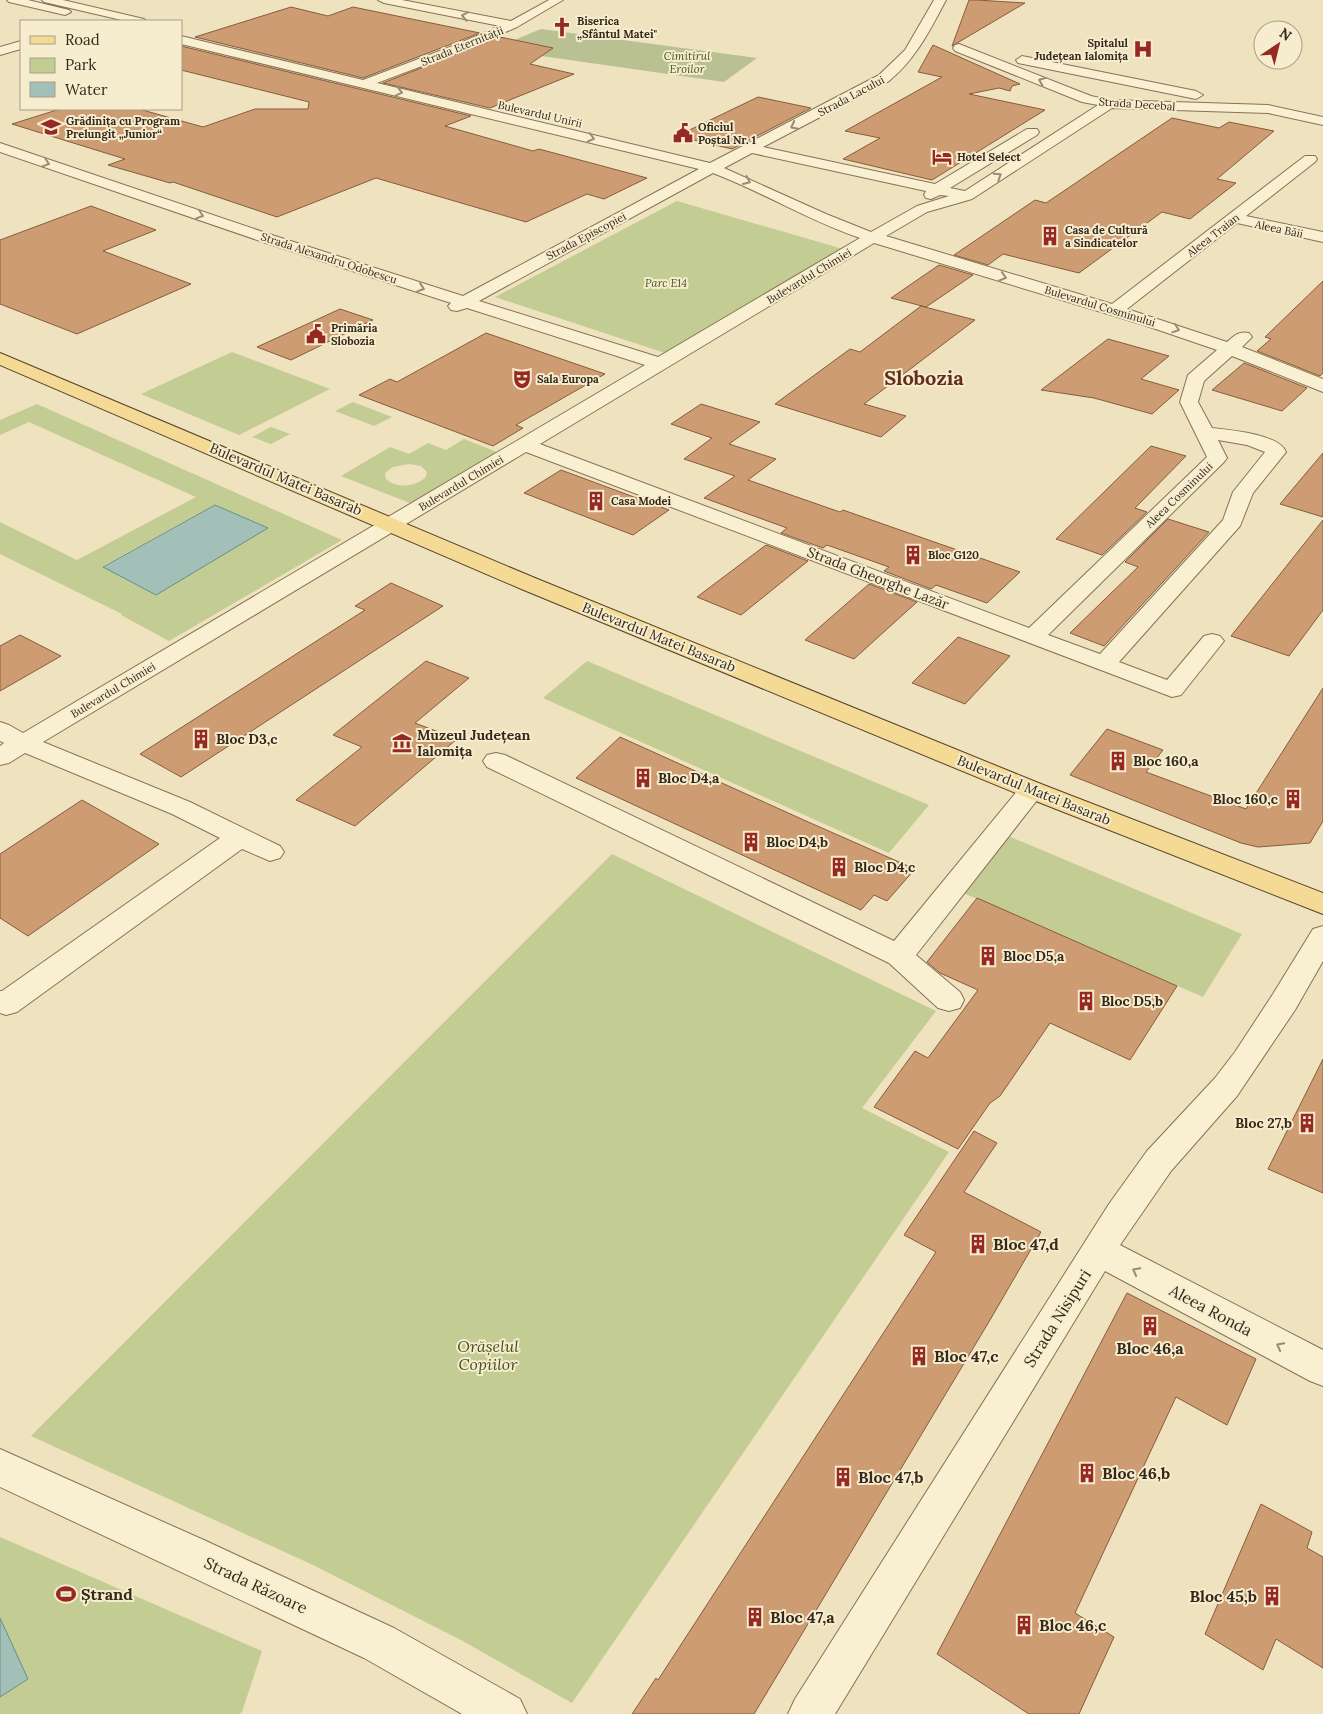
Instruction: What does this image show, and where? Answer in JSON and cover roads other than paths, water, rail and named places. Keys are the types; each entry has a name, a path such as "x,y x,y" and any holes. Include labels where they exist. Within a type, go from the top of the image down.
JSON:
{"main road":[{"name":"Bulevardul Matei Basarab","path":"0,358 527,583 1032,790 1323,904"}],"street":[{"path":"13,0 101,20"},
{"path":"48,0 135,20"},
{"path":"384,0 513,25"},
{"name":"Strada Eternității","path":"364,84 477,43 557,0"},
{"name":"Strada Lacului","path":"730,158 884,78 897,69 923,41 940,0"},
{"path":"109,20 121,17"},
{"name":"Bulevardul Unirii","path":"182,31 678,146"},
{"name":"Bulevardul Unirii","path":"182,40 364,84 713,161 749,181 845,228 880,233"},
{"path":"0,51 20,45"},
{"name":"Strada Decebal","path":"944,45 1208,97"},
{"name":"Strada Decebal","path":"959,48 1087,100 1109,104 1268,110 1323,121"},
{"path":"1072,109 1087,100"},
{"name":"Bulevardul Chimiei","path":"7,744 391,525 922,209 967,196 1109,104"},
{"name":"Bulevardul Chimiei","path":"922,209 938,189 1047,123"},
{"name":"Strada Alexandru Odobescu","path":"0,147 262,236 660,364"},
{"path":"750,148 967,196"},
{"path":"730,158 746,163"},
{"name":"Strada Episcopiei","path":"442,313 465,302 713,161 730,158"},
{"name":"Aleea Traian","path":"1115,310 1310,159"},
{"name":"Aleea Băii","path":"1235,218 1323,237"},
{"path":"861,219 880,233"},
{"name":"Bulevardul Cosminului","path":"880,233 1129,300 1237,342 1323,386"},
{"name":"Bulevardul Cosminului","path":"880,233 1115,310 1237,342 1323,369"},
{"name":"Aleea Cosminului","path":"1033,637 1217,458 1189,402 1195,379 1237,342"},
{"path":"1104,664 1233,522 1243,492 1276,452 1270,446 1205,433"},
{"name":"Strada Gheorghe Lazăr","path":"525,445 1172,690 1212,641"},
{"path":"7,744 181,808 270,852"},
{"path":"496,761 899,956 949,1000"},
{"path":"899,956 1032,790"},
{"path":"0,1002 6,1004 241,836"},
{"name":"Strada Nisipuri","path":"810,1714 1127,1206 1159,1161 1226,1087 1246,1060 1284,1002 1323,936"},
{"name":"Aleea Ronda","path":"1099,1251 1323,1369"},
{"name":"Strada Răzoare","path":"0,1468 192,1555 379,1643 505,1714"}],"water":[{"path":"215,505 268,528 156,595 103,567"},
{"path":"0,1618 28,1679 0,1697"}],"place":[{"name":"Biserica „Sfântul Matei\"","path":"562,27"},
{"name":"Spitalul Județean Ialomița","path":"1143,49"},
{"name":"Grădinița cu Program Prelungit „Junior“","path":"51,127"},
{"name":"Oficiul Poștal Nr. 1","path":"683,133"},
{"name":"Hotel Select","path":"942,157"},
{"name":"Casa de Cultură a Sindicatelor","path":"1050,236"},
{"name":"Primăria Slobozia","path":"316,334"},
{"name":"Sala Europa","path":"522,379"},
{"name":"Casa Modei","path":"596,501"},
{"name":"Bloc G120","path":"913,555"},
{"name":"Bloc D3,c","path":"201,739"},
{"name":"Muzeul Județean Ialomița","path":"402,743"},
{"name":"Bloc 160,a","path":"1118,761"},
{"name":"Bloc D4,a","path":"643,778"},
{"name":"Bloc 160,c","path":"1293,799"},
{"name":"Bloc D4,b","path":"751,842"},
{"name":"Bloc D4,c","path":"839,867"},
{"name":"Bloc D5,a","path":"988,956"},
{"name":"Bloc D5,b","path":"1086,1001"},
{"name":"Bloc 27,b","path":"1307,1123"},
{"name":"Bloc 47,d","path":"978,1244"},
{"name":"Bloc 46,a","path":"1150,1326"},
{"name":"Bloc 47,c","path":"919,1356"},
{"name":"Bloc 46,b","path":"1087,1473"},
{"name":"Bloc 47,b","path":"843,1477"},
{"name":"Ștrand","path":"66,1594"},
{"name":"Bloc 45,b","path":"1272,1596"},
{"name":"Bloc 47,a","path":"755,1617"},
{"name":"Bloc 46,c","path":"1024,1625"}],"district":[{"name":"Slobozia","path":"924,378"}],"park label":[{"name":"Cimitirul Eroilor","path":"687,62"},
{"name":"Parc E14","path":"666,283"},
{"name":"Orășelul Copiilor","path":"488,1355"}]}
